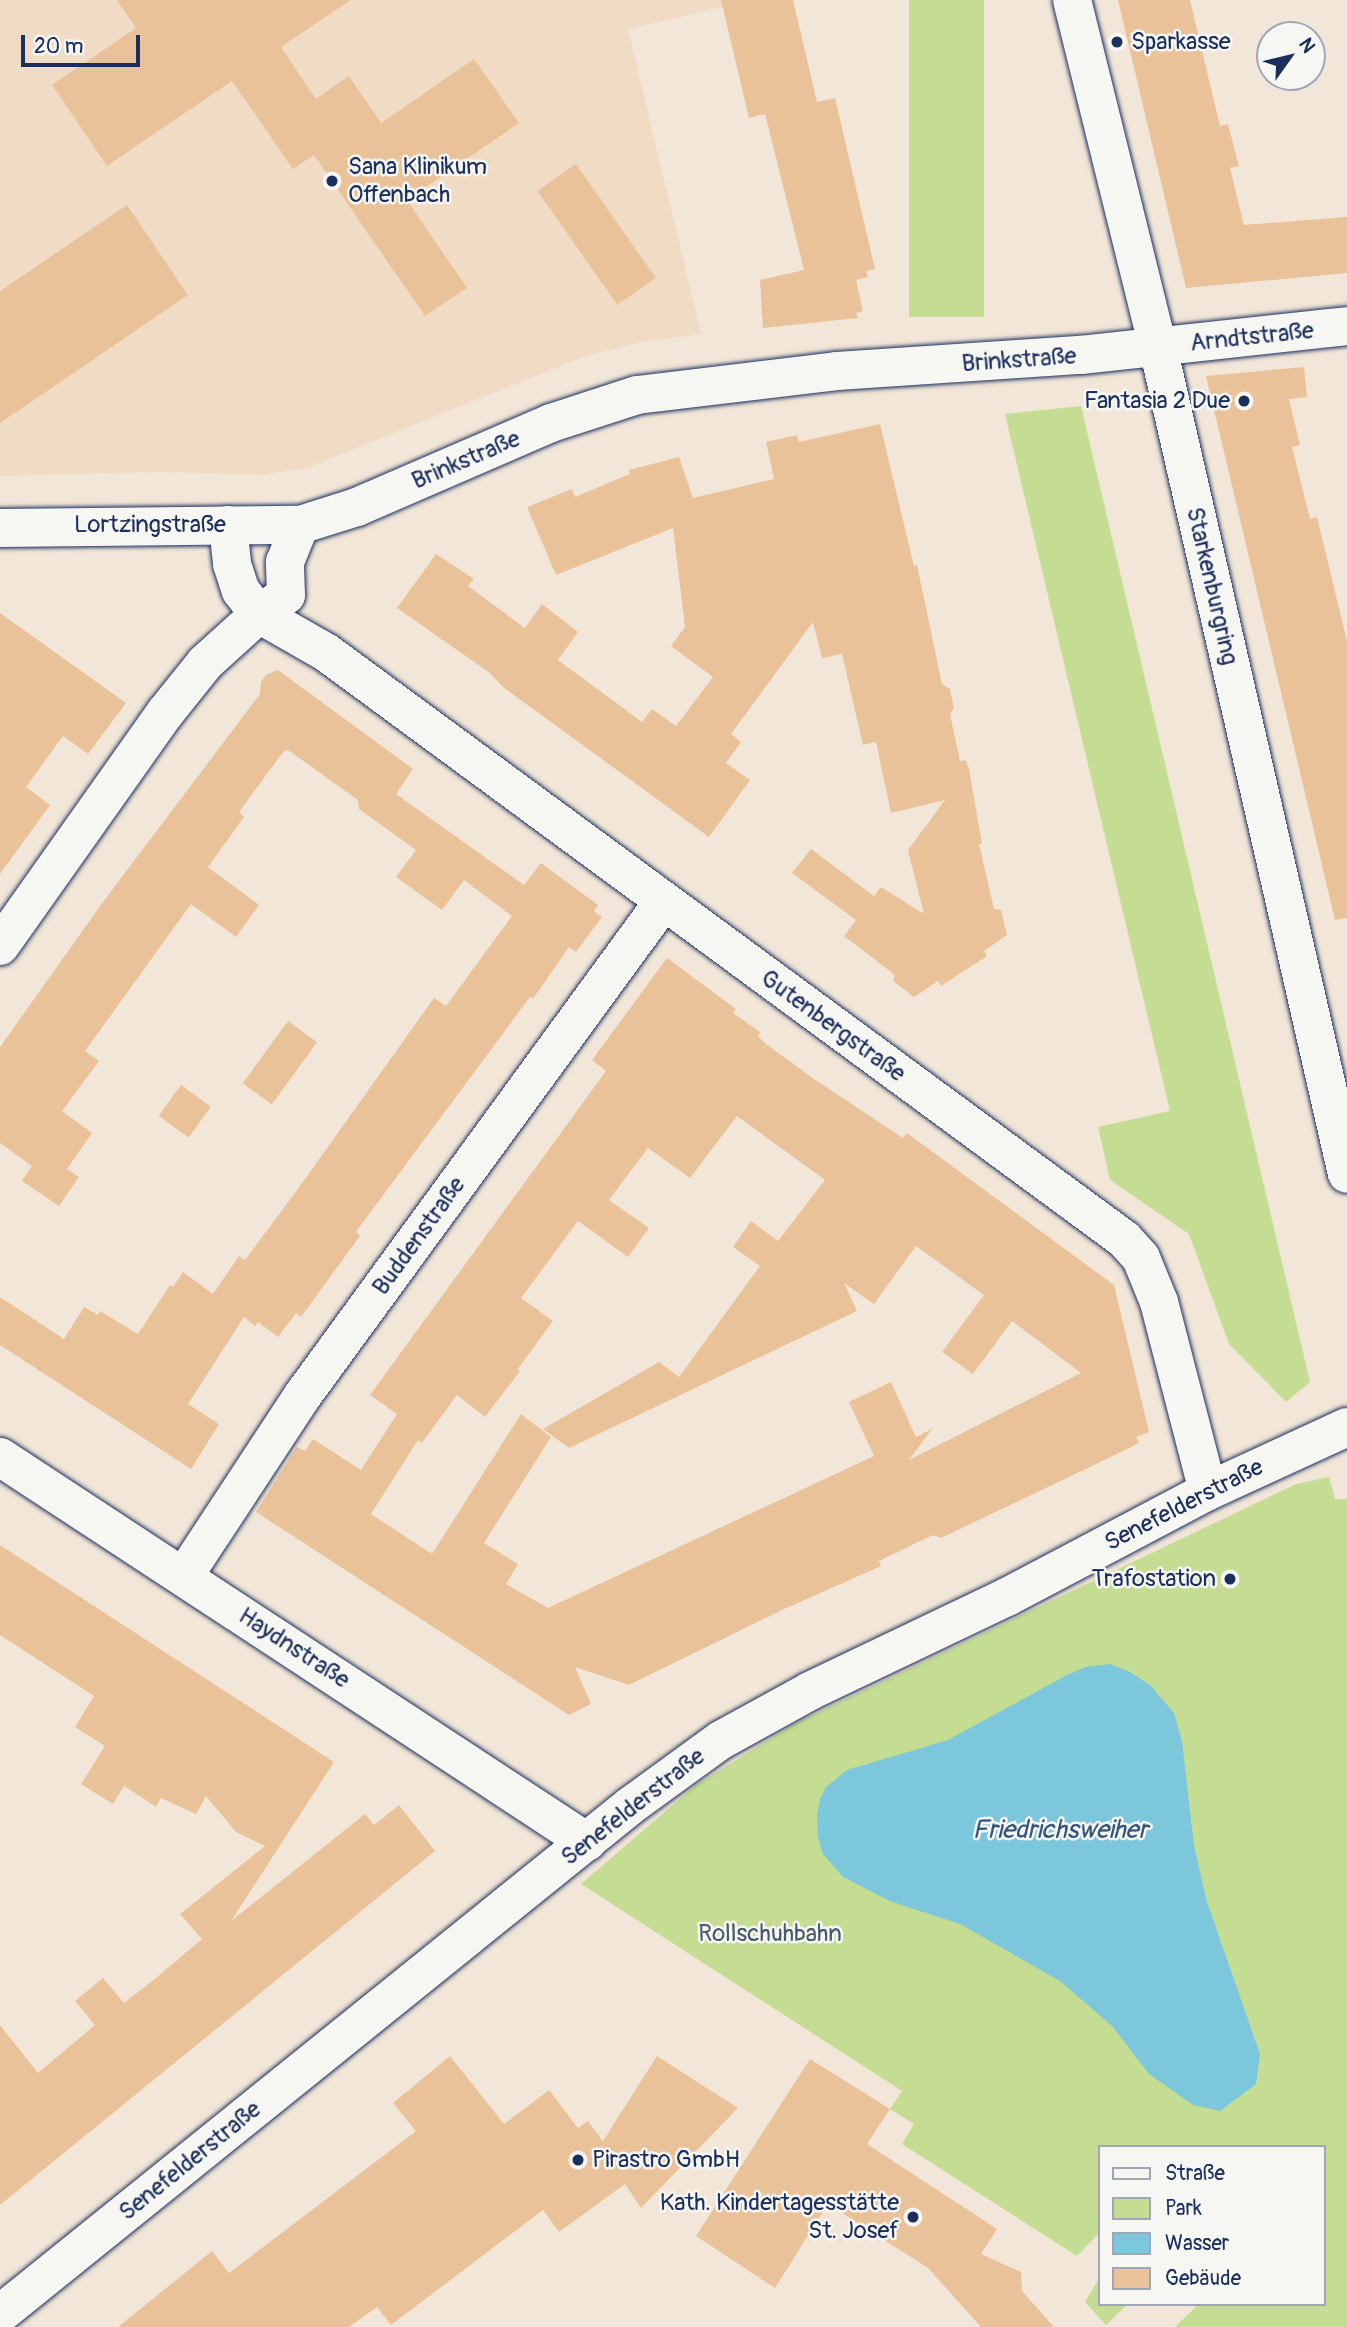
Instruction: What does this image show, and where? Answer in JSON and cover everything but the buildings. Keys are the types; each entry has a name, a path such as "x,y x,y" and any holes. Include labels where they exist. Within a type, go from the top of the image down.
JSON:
{"street":[{"name":"Starkenburgring","path":"1072,0 1158,347 1347,1174"},
{"name":"Arndtstraße","path":"1158,347 1347,326"},
{"name":"Brinkstraße","path":"300,524 357,507 551,423 637,394 837,372 1000,362 1158,347"},
{"name":"Lortzingstraße","path":"0,528 300,524"},
{"path":"0,946 173,703 205,663 273,604 300,524"},
{"name":"Gutenbergstraße","path":"228,525 232,564 241,591 273,604 327,653 1124,1239 1141,1258 1159,1302 1208,1490"},
{"name":"Buddenstraße","path":"184,1576 303,1395 663,902"},
{"name":"Senefelderstraße","path":"0,2314 587,1842 721,1740 810,1691 1007,1597 1208,1490 1347,1427"},
{"name":"Haydnstraße","path":"0,1457 587,1842"},
{"path":"0,2314 14,2327"}],"shaded area":[{"name":"Sana Klinikum Offenbach","path":"0,0 753,0 628,29 701,334 637,343 585,356 307,468 262,475 163,472 0,476"}],"green space":[{"path":"909,0 984,0 984,317 909,317"},
{"path":"1081,406 1310,1382 1286,1402 1229,1344 1189,1234 1110,1180 1098,1127 1170,1111 1005,414"},
{"name":"Rollschuhbahn","path":"1329,1477 1335,1499 1347,1499 1347,2327 1175,2327 1197,2306 1326,2306 1326,2145 1098,2145 1098,2234 1077,2256 902,2144 914,2124 890,2109 902,2091 581,1884 696,1785 796,1723 1296,1484"},
{"path":"1098,2280 1098,2306 1126,2306 1106,2325 1085,2302"}],"water":[{"name":"Friedrichsweiher","path":"1110,1664 1130,1672 1150,1685 1174,1713 1182,1741 1194,1846 1207,1902 1260,2054 1256,2084 1220,2111 1193,2105 1149,2074 1112,2026 1060,1981 960,1924 892,1902 843,1877 823,1854 818,1838 817,1815 820,1799 826,1787 847,1770 948,1740 1065,1676 1085,1667"}],"place":[{"name":"Sparkasse","path":"1117,42"},
{"name":"Sana Klinikum Offenbach","path":"332,181"},
{"name":"Fantasia 2 Due","path":"1244,401"},
{"name":"Trafostation","path":"1230,1579"},
{"name":"Pirastro GmbH","path":"578,2160"},
{"name":"Kath. Kindertagesstätte St. Josef","path":"913,2217"}]}
